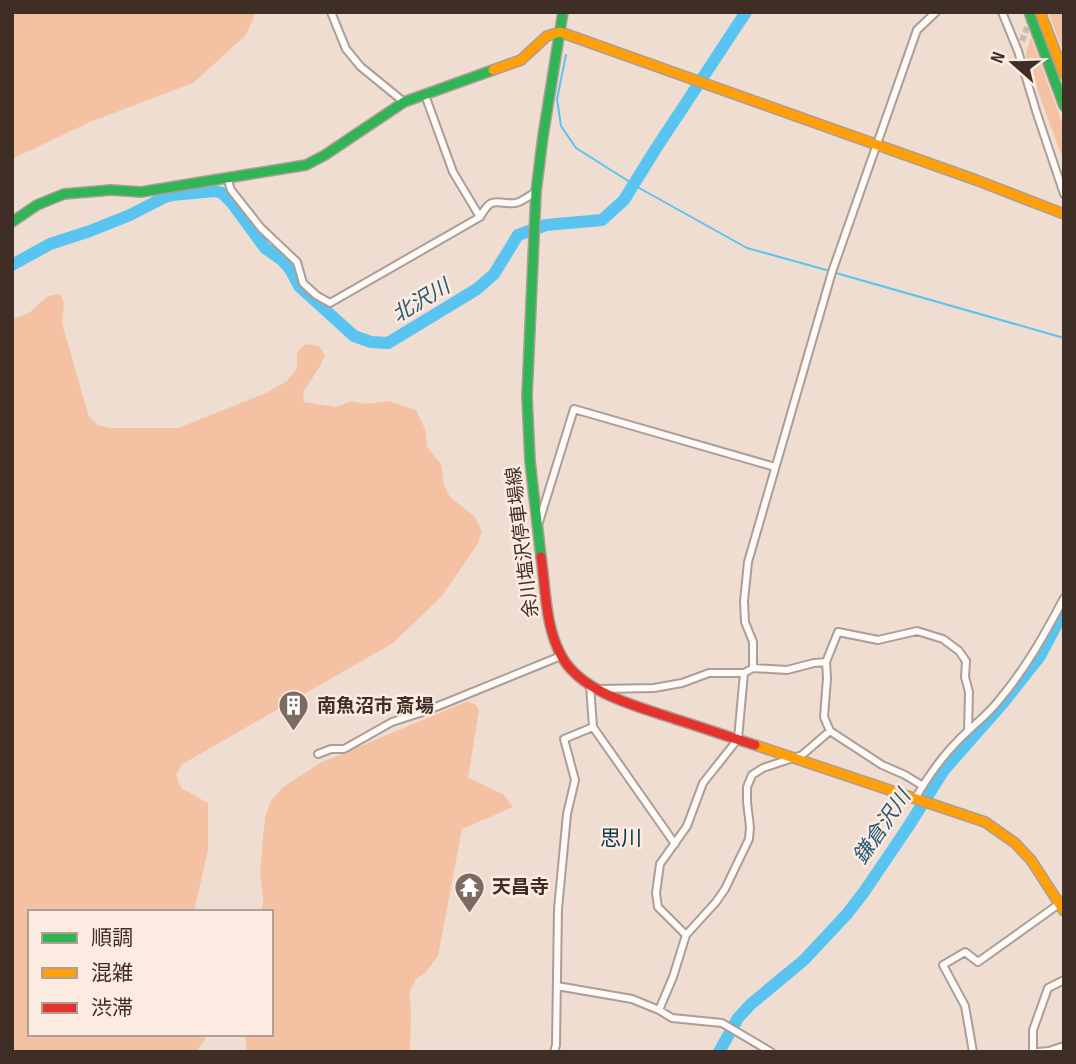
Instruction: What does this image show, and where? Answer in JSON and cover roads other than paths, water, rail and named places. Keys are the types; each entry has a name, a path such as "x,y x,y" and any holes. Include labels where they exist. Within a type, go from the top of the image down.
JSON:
{"main road":[{"name":"余川塩沢停車場線","path":"563,12 536,192 527,421 537,527 550,621 561,656 573,671 594,687 622,701 985,822 1015,843 1031,860 1061,908"},
{"path":"1029,12 1064,106"},
{"path":"1040,12 1064,74"},
{"path":"12,222 37,205 64,194 111,190 141,192 306,164 325,155 404,102 521,60 547,36 560,32 1064,214"}],"street":[{"path":"331,12 346,49 361,66 404,102"},
{"path":"753,668 753,642 745,622 744,601 748,562 832,272 917,30 936,12"},
{"path":"1002,12 1018,51 1064,194"},
{"path":"1018,51 1022,41"},
{"path":"425,95 453,172 480,217"},
{"path":"227,178 231,190 261,228 298,262 303,283 330,303 480,217 486,206 496,201 517,203 536,192"},
{"path":"537,527 574,409 775,467"},
{"path":"915,799 941,761 999,701 1024,669 1064,598"},
{"path":"923,786 882,765 830,731 824,718 826,662 838,632 878,640 918,631 943,639 959,651 966,661 965,677 969,692 968,731"},
{"path":"318,754 331,749 344,749 392,722 426,711 561,656"},
{"path":"675,844 593,727 594,687 654,688 709,673 744,673 753,668 787,670 826,662"},
{"path":"686,935 658,907 656,893 660,864 687,826 703,783 738,739 744,673"},
{"path":"554,1052 558,909 567,814 575,780 564,739 593,727"},
{"path":"659,1010 686,935 721,895 749,839 747,787 752,775 763,768 802,755 830,731"},
{"path":"973,1052 965,1006 943,965 965,952 978,962 1061,908"},
{"path":"1033,1052 1033,1030 1048,988 1064,980"},
{"path":"557,986 632,999 672,1018 723,1023 771,1052"},
{"path":"1038,1052 1064,1046"}],"waterway":[{"name":"北沢川","path":"12,265 50,244 130,215 165,197 215,191 222,193 232,203 265,248 290,269 299,286 354,336 371,342 388,343 477,289 494,274 518,235 546,225 602,220 624,200 746,12"},
{"path":"566,55 557,99 561,126 576,148 641,189 747,248 830,271"},
{"path":"836,273 1064,338"},
{"name":"鎌倉沢川","path":"719,1052 738,1018 804,960 847,914 944,770 1040,656 1064,611"}],"tunnel":[{"path":"1022,41 1031,17"}],"place":[{"name":"南魚沼市 斎場","path":"294,733"},
{"name":"天昌寺","path":"469,914"}],"district":[{"name":"思川","path":"621,838"}]}
